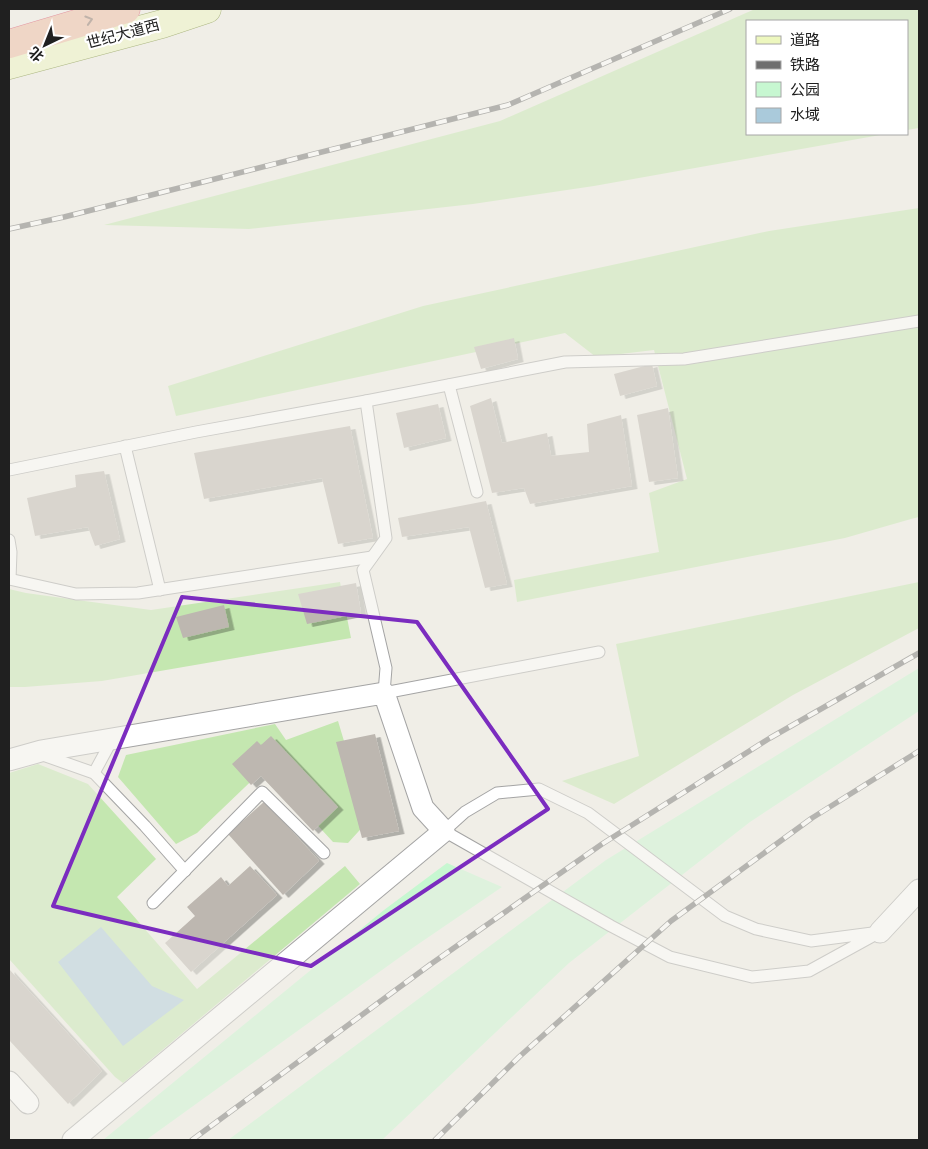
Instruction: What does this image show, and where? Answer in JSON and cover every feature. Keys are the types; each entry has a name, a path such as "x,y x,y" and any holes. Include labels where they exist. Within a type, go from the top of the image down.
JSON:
{"highway":[{"path":"9,44 126,9"}],"main road":[{"name":"世纪大道西","path":"9,65 162,24 207,9"}],"street":[{"path":"9,760 34,752 384,693 423,808 444,831 73,1140"},
{"path":"880,932 919,890"},
{"path":"10,1087 28,1103"}],"lane":[{"path":"9,470 196,432 565,362 684,359 919,321"},
{"path":"450,385 477,492"},
{"path":"366,401 386,538 362,570 386,668 384,693 599,652"},
{"path":"125,446 160,590"},
{"path":"9,540 12,552 9,579 76,594 138,594 372,557"},
{"path":"94,773 113,738"},
{"path":"34,752 94,773 185,871"},
{"path":"539,788 588,813 725,916 740,923 756,929 811,941 880,932 809,971 752,977 670,957 611,926 444,831 465,812 497,793 539,788"},
{"path":"152,903 262,792 324,853"}],"highlighted area":[{"path":"182,597 417,622 548,809 311,966 53,906"}],"green space":[{"path":"755,9 919,9 919,128 908,130 908,20 746,20 746,135 880,135 594,186 473,204 249,229 104,225 500,121"},
{"path":"919,208 919,517 845,538 517,602 514,580 659,552 649,493 687,479 654,350 596,357 565,333 176,416 168,386 423,306 769,231"},
{"path":"340,582 351,638 102,681 9,687 9,589 151,610"},
{"path":"919,582 919,628 793,695 614,804 562,781 639,756 616,644"},
{"path":"919,668 919,711 750,822 569,963 382,1140 228,1140 606,860"},
{"path":"338,721 368,821 348,843 333,842 265,768 197,833 176,844 118,777 126,755 275,724 286,740"},
{"path":"38,764 88,784 156,859 117,897 197,989 345,866 360,884 123,1083 115,1077 9,959 9,773"},
{"path":"447,863 502,887 414,947 146,1140 103,1140 384,910"}],"water":[{"path":"101,927 152,986 184,1000 123,1046 58,962"}],"building":[{"path":"514,338 518,359 481,369 474,347"},
{"path":"652,364 657,386 620,396 614,374"},
{"path":"491,398 502,443 547,433 551,456 589,452 587,424 621,415 632,486 530,504 524,488 492,493 470,406"},
{"path":"438,404 446,438 404,448 396,413"},
{"path":"668,408 678,478 649,482 637,415"},
{"path":"350,426 373,538 338,544 322,478 204,499 194,453"},
{"path":"104,471 120,539 95,546 88,527 35,536 27,498 76,487 75,475"},
{"path":"486,501 507,584 485,588 469,527 402,537 398,518"},
{"path":"356,583 361,613 307,624 298,594"},
{"path":"224,605 229,627 183,638 176,617"},
{"path":"375,734 399,831 362,838 336,742"},
{"path":"271,736 338,807 313,831 261,776 251,785 232,764 257,741 261,745"},
{"path":"265,801 319,861 283,895 228,834"},
{"path":"250,866 277,895 191,972 165,943 195,916 187,907 221,877 228,886"},
{"path":"9,969 102,1071 68,1104 9,1040"}],"railway":[{"path":"9,229 64,217 508,105 730,9"},
{"path":"192,1140 431,964 602,844 770,738 919,653"},
{"path":"435,1140 519,1057 671,921 812,818 919,751"}]}
